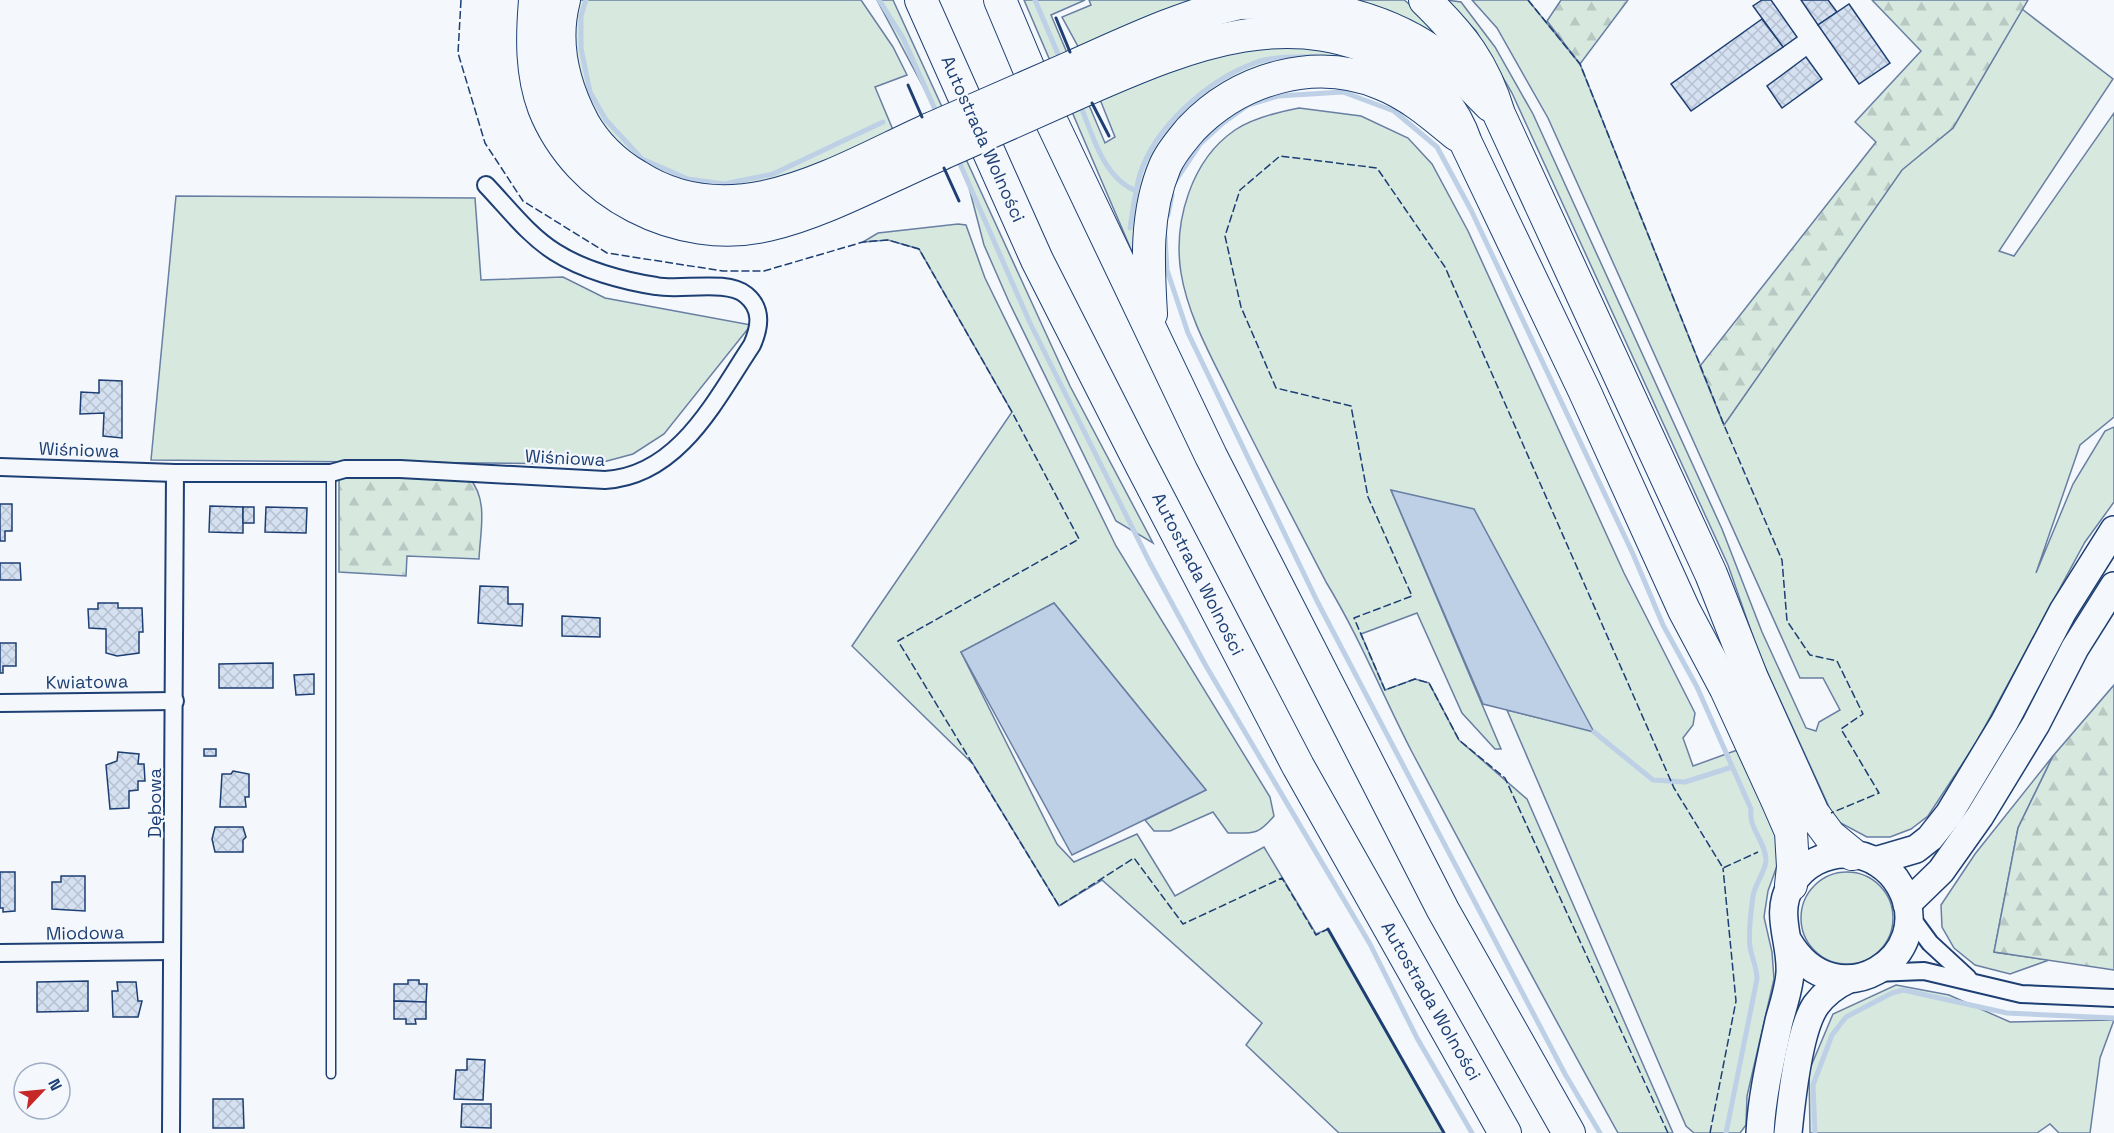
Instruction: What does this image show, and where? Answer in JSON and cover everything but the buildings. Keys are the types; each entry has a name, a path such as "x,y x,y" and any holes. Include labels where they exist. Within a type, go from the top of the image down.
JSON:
{"highway":[{"path":"535,0 532,42 535,74 545,109 558,133 580,163 602,185 636,208 667,222 737,229 767,225 796,217 936,142 1080,78 1204,12 1242,2 1299,1 1352,11 1399,30 1441,58 1499,114"},
{"path":"564,0 559,38 562,72 575,107 588,131 608,155 626,169 647,183 675,195 722,203 766,198 936,142"},
{"name":"Autostrada Wolności","path":"921,0 1037,260 1139,462 1293,758 1505,1133"},
{"path":"1000,0 1047,112 1211,456 1443,910 1569,1133"},
{"path":"1425,0 1449,23 1479,62 1488,80 1499,114 1711,574 1752,678 1813,813 1830,836 1864,857"},
{"path":"1080,78 1216,36 1254,29 1316,29 1362,41 1417,74 1440,94 1454,112 1466,143 1584,390 1684,610 1726,689 1788,826 1793,847 1791,885"},
{"path":"1152,333 1148,236 1165,165 1182,140 1210,109 1237,92 1292,73 1351,75 1382,83 1407,96 1466,143"}],"main road":[{"path":"1760,1133 1768,1071 1790,975 1788,941 1783,913 1791,885 1807,867 1828,856 1896,857 1916,849 1930,838 1949,814 2004,723 2063,611 2114,530"},
{"path":"1908,909 1941,871 1980,816 2036,724 2075,648 2114,586"},
{"path":"1788,1133 1796,1076 1812,1013 1828,991 1887,963 1900,949 1908,925 1908,909 1899,884 1864,857"},
{"path":"1788,941 1806,966 1819,974 1861,977"}],"street":[{"name":"Wiśniowa","path":"0,467 174,473 331,473 345,469 400,469 620,479 656,464 691,434 752,345 760,318 746,295 732,288 657,287 579,264 556,252 527,230 486,185"},
{"name":"Dębowa","path":"171,1133 175,700 174,473"},
{"name":"Kwiatowa","path":"0,703 175,700"},
{"path":"1908,909 1930,943 1971,981"},
{"name":"Miodowa","path":"0,953 171,951"},
{"path":"1861,977 1924,971 2021,994 2114,998"}],"lane":[{"path":"331,473 331,1074"}],"green space":[{"path":"577,0 861,0 893,47 907,75 875,87 893,130 819,167 728,191 662,177 618,148 588,106 572,40"},
{"path":"877,0 893,0 1070,386 1153,543 1116,521 1009,302 984,245 966,176 934,107"},
{"path":"1024,0 1085,0 1051,15 1105,143 1115,137 1099,97 1224,47 1320,41 1383,66 1385,74 1210,96 1136,261"},
{"path":"1089,0 1215,0 1080,50 1062,17 1091,5"},
{"path":"1355,0 1404,0 1418,11 1465,64"},
{"path":"1447,0 1461,2 1495,47 1533,114 1722,529 1762,632 1806,728 1816,731 1819,722 1840,710 1823,678 1800,678 1548,118 1497,28 1472,0 1528,0 1580,64 1724,425 1902,169 1953,128 2022,9 2113,79 1999,251 2014,256 2114,113 2114,417 2080,445 2036,573 2073,484 2105,431 2114,427 2114,502 2085,542 1976,743 1928,816 1911,829 1890,837 1867,837 1835,820 1759,654 1728,565 1512,93 1476,31"},
{"path":"1561,0 1628,0 1580,64 1547,21"},
{"path":"1872,0 2028,0 1953,128 1902,170 1724,425 1700,366 1876,142 1855,122 1921,51"},
{"path":"1299,108 1361,116 1408,138 1432,164 1468,231 1624,573 1695,713 1693,725 1683,738 1693,766 1740,749 1779,844 1778,863 1768,891 1764,917 1772,952 1774,979 1747,1096 1746,1125 1740,1133 1694,1133 1686,1126 1507,710 1593,731 1391,490 1501,749 1495,749 1462,713 1417,613 1361,634 1385,690 1415,679 1429,683 1459,740 1527,799 1673,1133 1618,1133 1412,752 1360,645 1201,336 1184,289 1179,253 1183,213 1196,175 1220,143 1235,130 1258,119"},
{"path":"176,196 475,198 481,280 563,277 605,298 751,325 664,434 633,454 596,464 151,460"},
{"path":"966,225 985,278 1116,546 1270,797 1274,816 1259,830 1249,833 1228,833 1213,812 1170,831 1154,831 1145,820 1206,790 1054,603 961,652 1057,844 1074,862 1137,834 1175,896 1264,847 1316,934 1328,929 1444,1133 1339,1133 1246,1045 1262,1023 1102,880 1059,906 973,764 852,646 1012,412 919,249 888,240 863,242 878,233"},
{"path":"339,477 469,478 475,486 481,506 479,559 407,556 406,576 339,572"},
{"path":"2114,685 2114,970 1994,952 2018,828 2053,756"},
{"path":"2053,756 2018,828 1994,952 2049,960 2010,974 1975,965 1954,948 1942,927 1941,905 1975,854"},
{"path":"1847,872 1865,876 1879,886 1889,900 1893,918 1889,936 1879,950 1865,960 1847,964 1829,960 1815,950 1805,936 1801,918 1805,900 1815,886 1829,876"},
{"path":"1896,985 1949,995 2010,1022 2114,1020 2100,1058 2090,1133 2059,1133 2050,1124 2037,1133 1810,1133 1809,1071 1833,1014"}],"water":[{"path":"1391,490 1474,509 1594,732 1483,704"},
{"path":"1054,603 1206,790 1072,855 961,652"}],"waterway":[{"path":"586,0 581,16 581,48 590,92 606,120 642,159 688,179 724,184 773,174 883,122"},
{"path":"879,0 903,38 938,116"},
{"path":"1035,0 1061,61"},
{"path":"1130,228 1138,180 1147,156 1170,123 1185,108 1218,82 1259,61 1275,58 1316,57"},
{"path":"1174,183 1200,144 1223,123 1248,105 1278,96 1343,92 1394,111 1437,147 1471,210 1633,554 1663,625 1697,687 1751,809 1752,823 1763,847 1766,861 1753,896 1750,928 1750,947 1757,979 1726,1133"},
{"path":"1079,102 1094,141 1107,165 1115,176 1136,191"},
{"path":"957,157 1030,323 1150,563 1206,666 1370,944 1417,1038 1472,1133"},
{"path":"1168,215 1172,195"},
{"path":"1165,236 1167,270 1188,333 1317,601 1565,1074 1600,1133"},
{"path":"1594,732 1653,780 1685,782 1732,767"},
{"path":"1815,1133 1813,1085 1832,1035 1846,1017 1892,993 1903,990 2007,1013 2114,1018"}],"fence":[{"path":"461,0 458,53 485,143 523,201 607,253 723,271 764,271 863,242 888,240 919,249 1012,412 1079,539 898,641 1059,906 1134,858 1183,924 1282,878 1316,935 1328,929"},
{"path":"1528,0 1580,64 1724,425 1782,560 1787,621 1810,655 1837,661 1863,714 1841,729 1879,793 1831,813"},
{"path":"1668,1133 1505,778 1459,740 1429,683 1415,679 1385,690 1354,618 1412,596 1368,497 1351,406 1276,388 1241,307 1225,236 1240,190 1280,156 1377,168 1445,267 1674,788 1723,868 1758,852"},
{"path":"1710,1133 1736,1001 1723,868"}],"wall":[{"path":"1056,18 1070,52"},
{"path":"908,85 922,117"},
{"path":"1092,103 1109,136"},
{"path":"944,168 959,201"},
{"path":"1328,929 1444,1133"}]}
